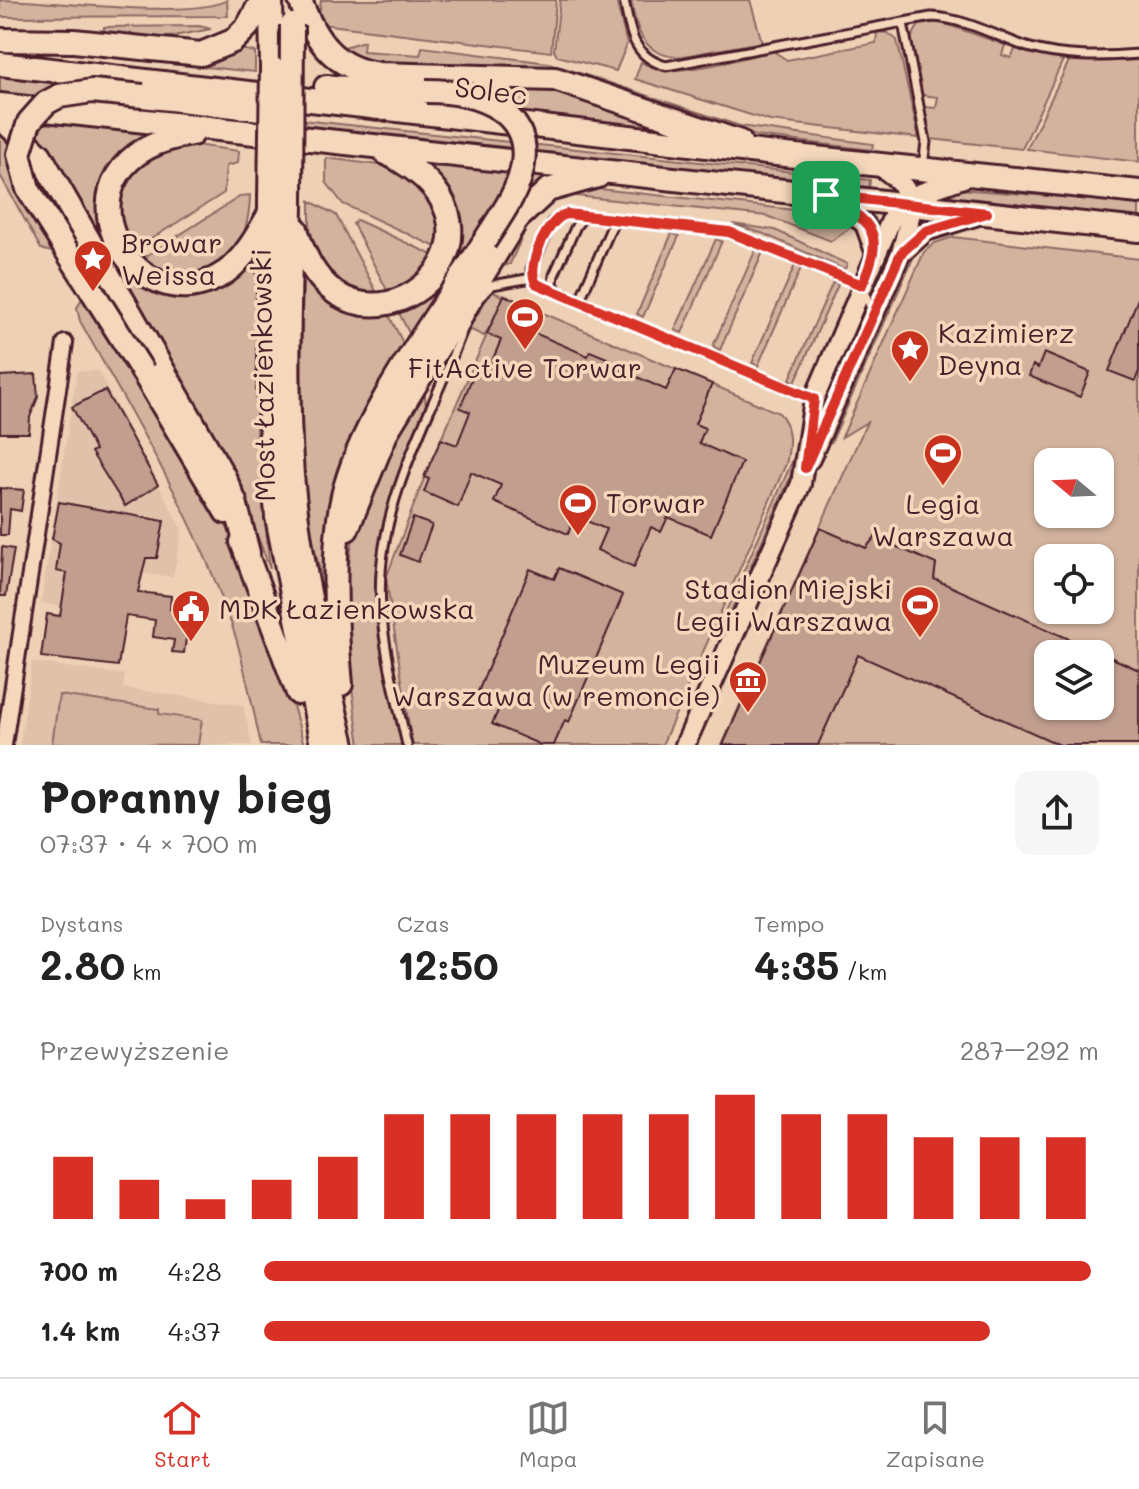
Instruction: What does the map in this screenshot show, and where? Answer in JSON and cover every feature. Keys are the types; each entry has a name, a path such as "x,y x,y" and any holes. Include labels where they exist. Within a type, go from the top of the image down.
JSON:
{"main road":[{"path":"0,40 209,52 226,47 241,34 262,0"},
{"name":"Most Łazienkowski","path":"271,0 295,502 311,600 345,745"},
{"name":"Most Łazienkowski","path":"292,0 269,403 277,517 320,745"},
{"path":"300,0 320,43 351,68 379,74 529,76 574,84 767,153"},
{"name":"Solec","path":"0,64 767,153 1139,192"},
{"path":"237,90 286,84 473,94 497,106 517,131 523,164 504,209 396,399 339,557 337,636 345,745"},
{"path":"151,367 34,199 22,174 19,154 23,134 32,117 59,96 86,91 327,117 400,111"},
{"path":"0,105 826,195 908,201 1139,230"},
{"path":"0,117 37,150 74,214 248,553 320,745"},
{"path":"221,129 162,139 137,152 117,175 109,210 111,230 123,255 141,272 181,285 204,282 224,273 240,258 281,206 319,280 336,294 357,303 379,306 401,302 419,292 438,273 447,253 450,230 445,205 434,184 412,166 371,146"},
{"path":"396,399 523,211 541,194 563,184 614,172"}],"street":[{"path":"685,745 901,253 908,201 899,180 878,165"},
{"path":"805,468 814,399 876,254 908,201 976,174"},
{"path":"826,195 862,219 872,235 876,254"},
{"path":"901,253 926,231 987,213"},
{"path":"4,745 65,343"}],"lane":[{"path":"624,0 637,48 650,60 666,66 945,17 1031,48 1072,56 1139,54"},
{"path":"903,23 926,142 923,168"},
{"path":"838,394 814,399 559,294 537,284 532,278 532,266 554,219 565,214 743,236 862,285 873,315"},
{"path":"559,294 553,283 554,275 576,226 584,216"},
{"path":"579,302 615,219"},
{"path":"407,745 381,605 384,547 391,515 411,456 470,317 492,285 532,278"}],"shaded area":[{"path":"0,0 152,9 209,6 227,0 228,16 0,17"},
{"path":"321,0 556,0 551,52 321,24 318,22"},
{"path":"560,0 616,0 627,44 616,71 557,56 554,51"},
{"path":"631,0 750,0 762,42 678,57 666,55 643,39"},
{"path":"940,22 1005,45 1002,55 1011,58 1015,49 1063,60 1022,149 931,139 925,107 936,108 938,97 922,95 911,38 919,25"},
{"path":"199,26 211,29 158,39 104,34 104,27"},
{"path":"877,32 888,33 897,40 919,138 770,121 635,79 641,62 654,68 687,69 773,51 787,60 876,43"},
{"path":"364,41 363,51 420,55 422,47 549,63 740,126 873,144 872,150 756,136 579,78 375,66 338,49"},
{"path":"240,49 255,52 255,72 206,67"},
{"path":"1139,60 1139,162 1027,149 1069,61"},
{"path":"0,75 142,89 198,109 870,180 869,188 0,94"},
{"path":"554,86 693,135 519,119 473,87"},
{"path":"41,122 153,133 134,144 116,162 117,204 134,165 188,144 239,151 238,163 226,166 224,193 105,268 41,249 0,175 0,129 33,136"},
{"path":"326,158 394,167 458,223 452,199 434,172 434,167 462,167 554,178 479,267 343,204 326,182"},
{"path":"599,189 833,214 856,224 831,241 767,216 566,195 545,203 558,195"},
{"path":"958,189 1139,203 1139,219 932,195"},
{"path":"250,195 247,221 239,243 213,267 176,276 161,272 140,260 241,196"},
{"path":"310,201 336,215 379,297 330,279 310,234"},
{"path":"545,203 531,217 510,264 493,270 505,254 524,225 534,213"},
{"path":"357,220 437,257 432,266 390,296 353,224"},
{"path":"732,224 775,230 847,264 845,269 841,268 764,234"},
{"path":"672,233 679,236 643,317 637,314"},
{"name":"Legia Warszawa","path":"953,237 1139,259 1139,745 722,745 867,422 842,437 924,252 935,243"},
{"path":"716,239 722,241 682,333 675,330"},
{"path":"918,247 831,443 838,415 910,255"},
{"path":"756,249 763,252 720,350 713,346"},
{"path":"256,252 256,428 270,569 243,498 118,274 125,270 156,289"},
{"path":"795,265 801,268 758,366 752,363"},
{"path":"451,266 457,269 413,341 398,311 430,294"},
{"path":"303,270 339,304 361,312 388,313 407,351 325,587 315,551 304,472 301,389"},
{"path":"833,282 838,285 795,382 790,379"},
{"name":"Torwar","path":"491,291 779,413 786,424 789,444 786,464 662,745 412,745 386,578 425,476 492,323 484,336 469,329"},
{"path":"83,296 190,463 237,547 270,630 304,745 261,745 240,651 221,596 186,515 80,321 77,308"},
{"path":"77,371 98,371 182,530 173,577 141,573 134,617 41,603"},
{"path":"424,383 426,409 393,487 375,577 379,625 403,745 360,745 346,611 352,544 372,480"},
{"path":"795,455 790,478 724,627 718,629"},
{"path":"32,662 125,675 123,688 243,705 252,745 20,745"},
{"path":"59,695 159,709 159,714 202,720 198,745 52,744"}],"building":[{"name":"Torwar","path":"504,295 540,311 532,332 588,356 590,351 612,360 610,365 666,390 676,369 712,384 695,424 705,428 699,443 742,462 711,535 668,517 661,532 651,527 634,567 597,550 606,529 575,516 568,534 494,502 501,485 471,472 458,507 424,492 429,479 424,477 441,439 457,445 470,412 460,408 476,368 487,373 501,340 487,334"},
{"path":"1139,296 1139,371 1135,381 1109,371"},
{"path":"1044,353 1090,372 1080,397 1029,376 1033,365 1038,368"},
{"path":"36,374 38,397 30,417 29,433 0,433 0,376"},
{"path":"105,390 158,485 125,506 91,452 95,450 72,407"},
{"path":"0,488 24,490 21,511 10,509 8,535 0,535"},
{"path":"59,502 164,521 157,558 146,558 138,592 171,596 170,609 190,611 184,653 172,652 174,640 153,637 155,620 126,616 118,666 41,657 47,614 60,616 67,573 56,571 60,543 52,539"},
{"path":"413,518 432,525 418,562 400,555"},
{"name":"Stadion Miejski Legii Warszawa","path":"820,528 866,548 875,537 936,564 934,579 1071,640 1034,640 1034,720 1114,720 1114,659 1139,670 1139,745 1060,745 858,655 818,745 723,745"},
{"path":"2,547 14,549 6,596 0,596"},
{"path":"559,568 623,595 569,722 565,720 554,745 541,745 492,724 501,704 477,694 530,569 554,579"}],"place":[{"name":"Browar Weissa","path":"93,293"},
{"name":"FitActive Torwar","path":"525,351"},
{"name":"Kazimierz Deyna","path":"910,383"},
{"name":"Legia Warszawa","path":"943,487"},
{"name":"Torwar","path":"578,537"},
{"name":"Stadion Miejski Legii Warszawa","path":"920,639"},
{"name":"MDK Łazienkowska","path":"191,643"},
{"name":"Muzeum Legii Warszawa (w remoncie)","path":"748,714"}],"route":[{"path":"826,195 987,213 926,231 901,253 805,468 814,399 537,284 532,278 532,266 552,222 560,215 567,214 706,228 746,236 862,285 876,254 872,235 858,215 826,195"}]}
